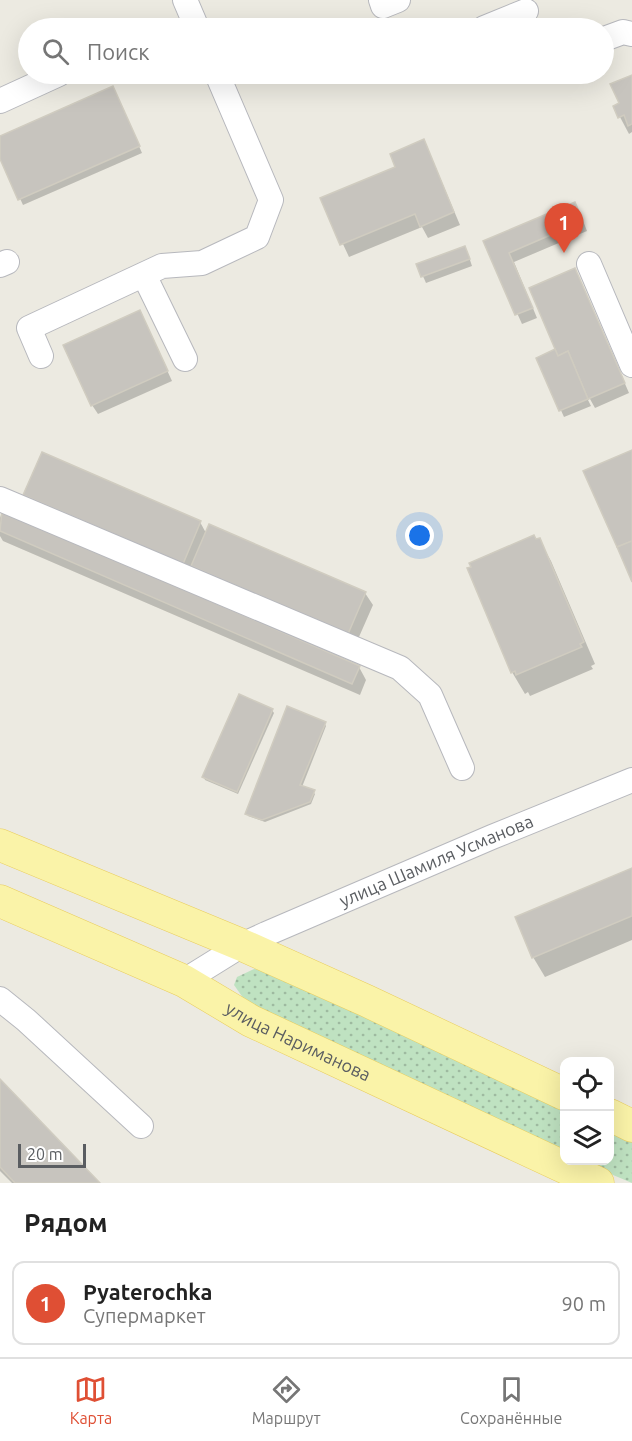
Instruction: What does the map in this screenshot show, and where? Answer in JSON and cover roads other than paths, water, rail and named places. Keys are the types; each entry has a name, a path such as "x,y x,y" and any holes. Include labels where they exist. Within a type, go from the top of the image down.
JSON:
{"main road":[{"path":"0,845 242,945 560,1092"},
{"name":"улица Нариманова","path":"0,901 184,981 251,1021 598,1183"},
{"path":"614,1117 632,1126"}],"street":[{"path":"185,0 193,18"},
{"path":"381,0 383,6 398,0"},
{"path":"513,18 527,13"},
{"path":"614,35 623,32 632,34"},
{"path":"0,102 38,84"},
{"path":"41,357 29,328 162,266 202,263 257,237 271,200 221,84"},
{"path":"589,264 632,366"},
{"path":"144,274 185,359"},
{"path":"0,499 400,668 430,695 462,768"},
{"name":"улица Шамиля Усманова","path":"184,981 242,945 492,837 632,780"},
{"path":"0,999 141,1126"}],"place":[{"name":"Pyaterochka","path":"564,253"}]}
